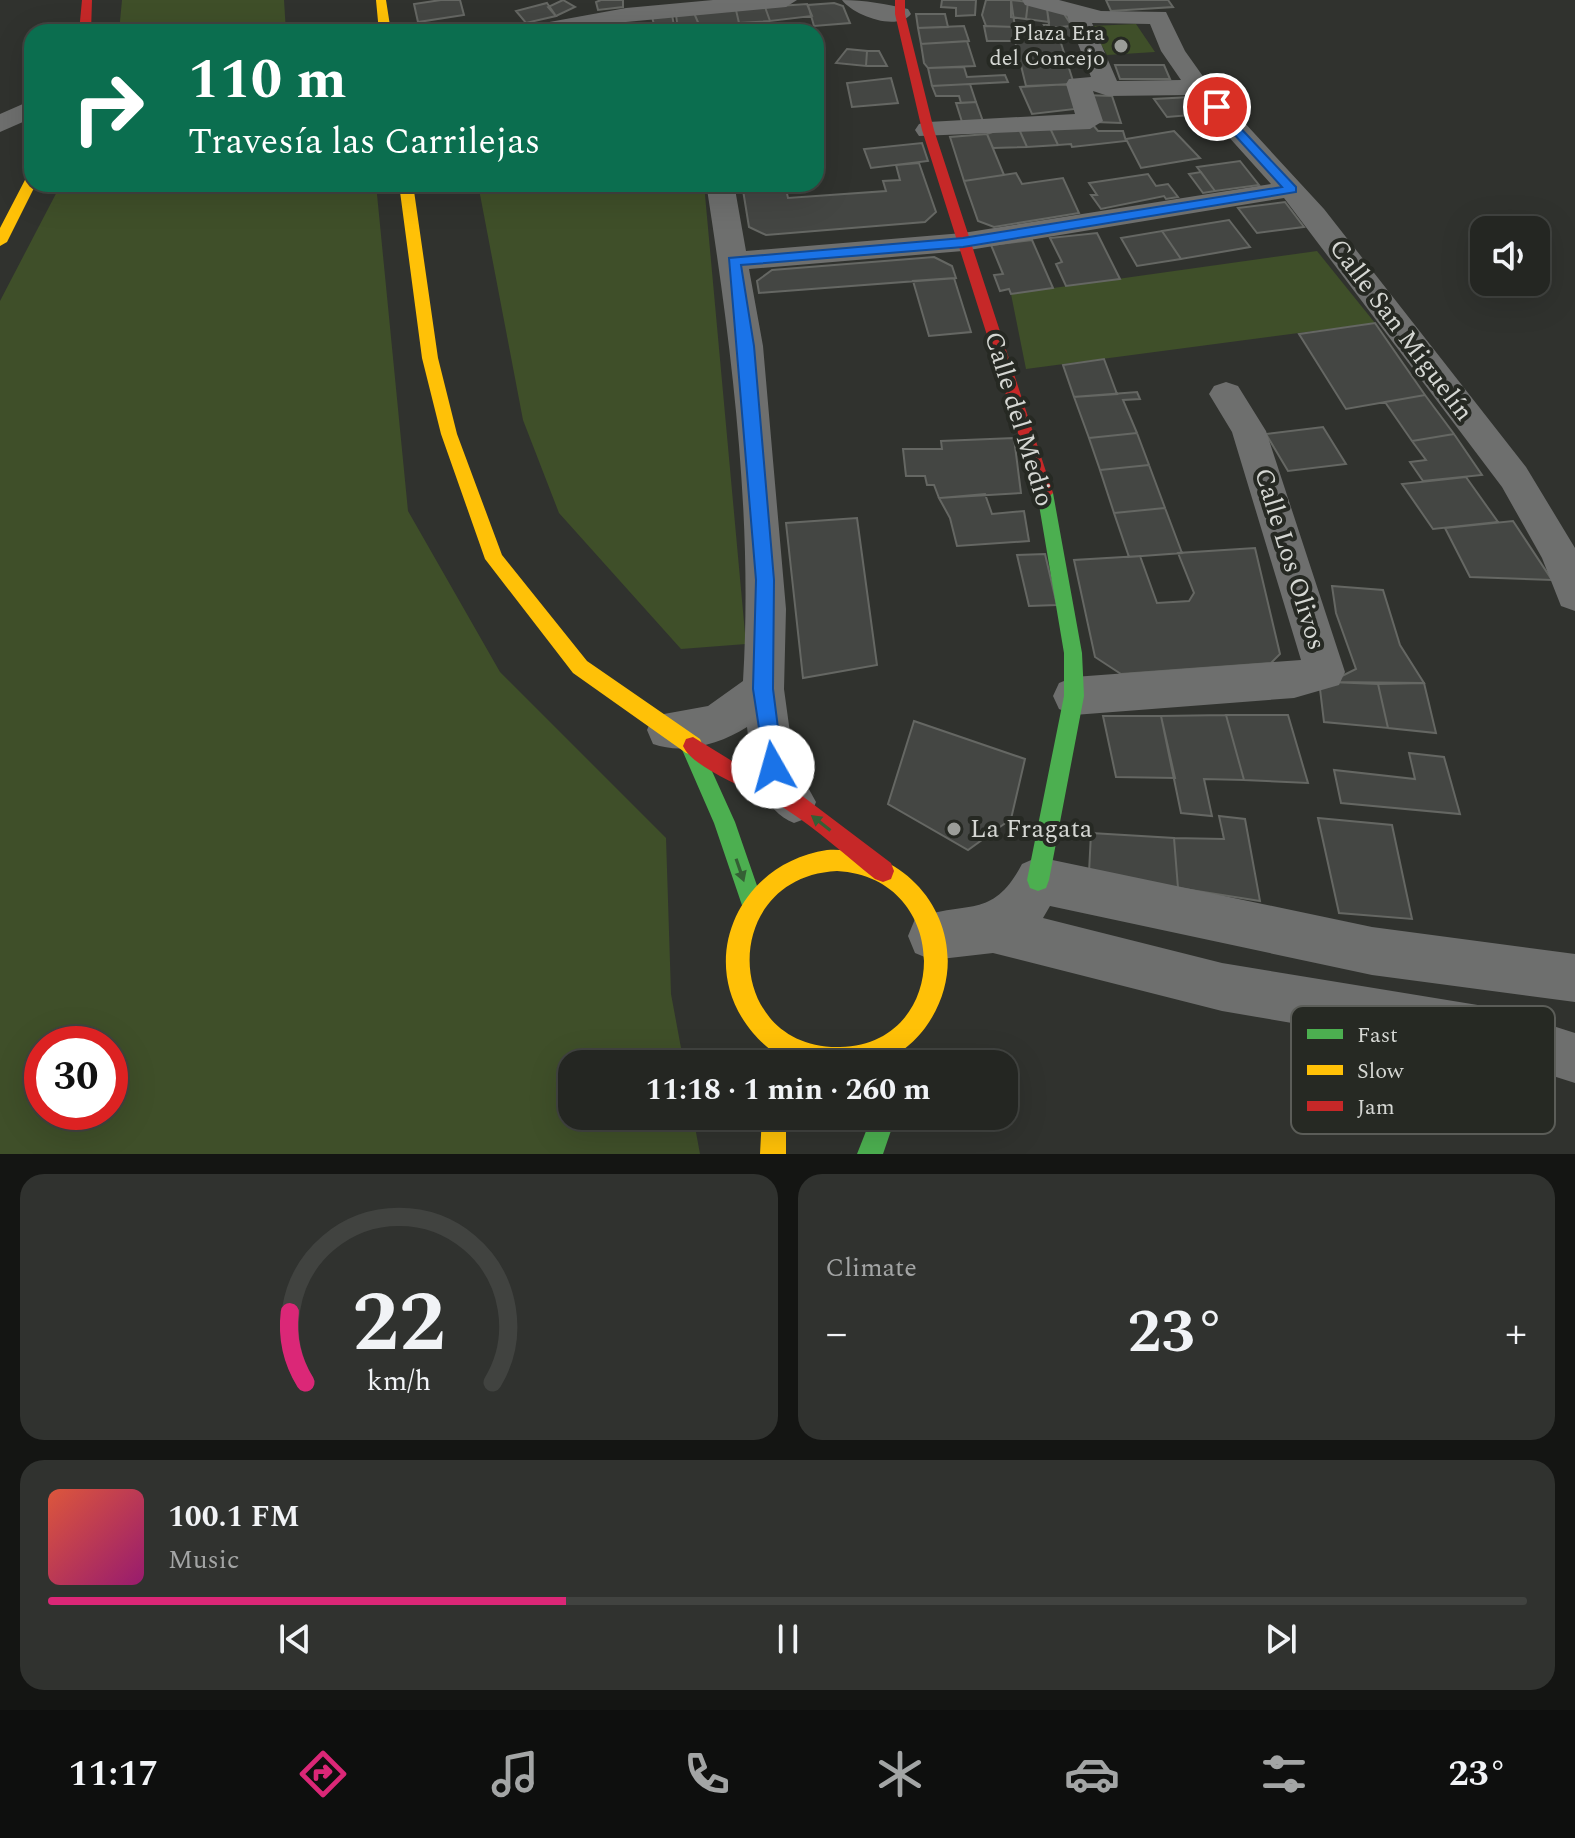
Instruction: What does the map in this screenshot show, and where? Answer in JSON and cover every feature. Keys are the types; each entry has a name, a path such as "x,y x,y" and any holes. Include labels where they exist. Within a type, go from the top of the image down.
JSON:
{"main road":[{"path":"86,24 87,0"},
{"path":"381,0 384,24"},
{"name":"Calle del Medio","path":"900,7 928,130 1043,481 1073,653 1074,696 1038,880"},
{"path":"0,242 25,192"},
{"path":"407,192 430,358 449,434 494,559 580,667 725,768 794,802 883,871 906,889 920,909 932,936 933,986 918,1021 903,1038 882,1053 855,1061 820,1060 799,1054 766,1029 750,1005 741,979 740,943 753,906 781,874 803,863 827,857 849,859 883,871"},
{"path":"679,738 724,822 753,906"},
{"path":"724,822 725,768"},
{"path":"766,1029 768,1050"},
{"path":"900,1050 903,1038"},
{"path":"773,1154 774,1130"},
{"path":"870,1154 879,1130"}],"street":[{"path":"571,24 592,0"},
{"path":"571,24 626,15 786,0"},
{"name":"Calle del Medio","path":"853,0 879,13 900,7"},
{"path":"1033,0 1101,18 1158,17 1173,51 1198,87"},
{"path":"1076,11 1108,89 1198,87"},
{"path":"928,130 1090,121 1078,84 1106,84"},
{"name":"Calle San Miguelín","path":"1198,87 1291,189 1514,477 1560,555 1575,595"},
{"path":"0,124 24,112"},
{"path":"734,261 963,242 1291,189"},
{"path":"722,192 747,346 767,609 763,689 773,767 794,802"},
{"name":"Calle Los Olivos","path":"1074,696 1294,680 1325,672 1249,431 1226,394"},
{"path":"679,738 728,718 763,689"},
{"path":"725,768 739,754 752,729 763,689"},
{"path":"993,929 1028,900 1038,880 1307,939 1525,974 1575,978"},
{"path":"932,936 993,929 1222,987 1335,1006"},
{"path":"1555,1052 1575,1058"}],"green space":[{"path":"122,0 284,0 286,24 120,24"},
{"path":"1136,24 1155,52 1107,55 1091,26"},
{"path":"57,192 377,192 408,511 500,672 666,838 671,994 681,1050 558,1050 558,1130 696,1130 700,1154 0,1154 0,301"},
{"path":"480,192 705,192 746,644 681,649 559,513 523,420"},
{"path":"1317,251 1375,323 1026,369 1011,294"}],"building":[{"path":"460,0 464,15 418,22 414,4"},
{"path":"563,0 575,7 556,16 548,7"},
{"path":"623,0 623,7 598,10 596,2"},
{"path":"942,0 976,0 975,15 956,16 956,8 941,7"},
{"path":"986,0 1011,0 1015,27 986,26 982,15"},
{"path":"1011,0 1028,2 1026,19 1011,17"},
{"path":"1106,0 1168,0 1173,7 1111,11"},
{"path":"1028,2 1047,9 1049,22 1026,19"},
{"path":"547,3 556,16 526,23 516,11"},
{"path":"834,3 843,6 850,23 813,24 808,5"},
{"path":"807,4 812,16 770,21 765,7"},
{"path":"765,7 770,21 739,23 736,10"},
{"path":"1047,9 1062,11 1072,26 1046,28 1044,25 1049,25"},
{"path":"736,10 739,23 699,24 694,13"},
{"path":"694,13 699,24 677,24 676,15"},
{"path":"916,14 945,14 948,27 918,28"},
{"path":"672,15 674,24 654,24 652,17"},
{"path":"964,26 969,41 921,44 918,28"},
{"path":"984,26 1015,27 1020,41 987,41"},
{"path":"1072,26 1080,39 1052,40 1046,28"},
{"path":"1060,40 1074,84 1026,86 1015,41"},
{"path":"967,41 975,66 928,68 924,63 921,44"},
{"path":"847,49 867,51 866,66 836,63"},
{"path":"867,51 879,51 887,66 866,66"},
{"path":"1115,65 1164,65 1170,79 1120,79"},
{"path":"964,67 967,77 1005,75 1008,82 932,86 928,68"},
{"path":"891,78 898,103 852,107 847,83"},
{"path":"970,84 976,102 961,103 959,96 936,96 932,86"},
{"path":"1069,84 1075,109 1032,114 1020,87"},
{"path":"1084,95 1112,96 1121,123 1095,122"},
{"path":"1191,97 1204,114 1167,117 1154,99"},
{"path":"976,102 984,124 963,125 956,103"},
{"path":"1093,125 1098,131 1123,131 1126,141 1072,147 1071,144 1058,145 1050,128"},
{"path":"1050,128 1058,145 1027,147 1019,129"},
{"path":"1019,129 1027,147 993,148 987,134 998,130"},
{"path":"1174,131 1200,158 1141,168 1126,139"},
{"path":"987,134 1004,175 964,181 950,137"},
{"path":"922,143 928,161 871,168 864,149"},
{"path":"1240,161 1259,185 1215,191 1197,167"},
{"path":"919,163 936,212 925,222 766,235 749,227 743,192 787,192 788,198 886,191 883,181 900,180 896,165"},
{"path":"1201,172 1215,191 1203,193 1189,174"},
{"path":"1016,173 1022,184 1063,178 1079,213 994,227 978,221 964,181"},
{"path":"1148,174 1156,186 1168,184 1178,197 1166,199 1164,196 1101,209 1091,195 1097,195 1089,183"},
{"path":"1285,202 1304,227 1257,233 1238,208"},
{"path":"1229,220 1250,247 1181,259 1162,231"},
{"path":"1162,231 1181,259 1137,266 1121,238"},
{"path":"1097,233 1120,279 1066,286 1056,264 1062,262 1050,238"},
{"path":"1032,240 1053,288 1011,294 1009,289 1000,291 994,275 1003,274 991,245"},
{"path":"934,257 952,266 956,278 759,293 757,281 772,270"},
{"path":"954,278 971,332 929,336 913,281"},
{"path":"1375,323 1425,395 1346,409 1299,334"},
{"path":"1104,359 1117,394 1074,397 1063,365"},
{"path":"1137,392 1140,399 1123,400 1137,433 1089,438 1074,397"},
{"path":"1425,395 1454,434 1412,441 1385,402"},
{"path":"1323,427 1346,464 1288,471 1266,434"},
{"path":"1137,433 1149,465 1100,470 1089,438"},
{"path":"1454,434 1482,475 1423,481 1410,462 1426,460 1412,441"},
{"path":"1014,438 1021,493 939,498 934,485 927,485 925,476 906,476 903,449 942,449 941,441"},
{"path":"1149,465 1165,508 1114,513 1100,470"},
{"path":"1466,477 1498,522 1433,529 1402,484"},
{"path":"985,494 992,514 1024,511 1029,541 957,546 950,518 939,498"},
{"path":"1165,508 1182,553 1129,557 1114,513"},
{"path":"857,518 877,665 803,678 786,523"},
{"path":"1513,521 1552,580 1470,577 1445,528"},
{"path":"1255,548 1280,654 1271,663 1121,674 1095,657 1074,560 1140,556 1157,603 1189,601 1194,593 1178,553"},
{"path":"1045,554 1057,605 1029,606 1017,555"},
{"path":"1332,586 1383,590 1400,645 1424,683 1330,682 1356,669 1336,613"},
{"path":"1330,682 1378,684 1388,728 1324,722 1320,689"},
{"path":"1424,683 1436,733 1388,728 1378,684"},
{"path":"1226,715 1288,715 1308,783 1244,780"},
{"path":"1226,715 1244,780 1204,779 1212,816 1181,813 1161,716"},
{"path":"1103,716 1161,716 1175,778 1116,777"},
{"path":"914,721 1025,759 1011,819 968,850 888,804"},
{"path":"1409,753 1444,757 1460,814 1341,803 1334,770 1415,779"},
{"path":"1219,816 1245,819 1260,901 1178,888 1174,838 1224,839"},
{"path":"1318,818 1392,825 1412,919 1339,913"},
{"path":"1091,833 1174,838 1178,888 1089,873"}],"traffic: fast":[{"path":"1038,880 1074,696 1073,653 1045,493"},
{"path":"690,745 724,822 753,906"},
{"path":"870,1154 879,1130"}],"traffic: slow":[{"path":"381,0 384,24"},
{"path":"0,242 25,192"},
{"path":"407,192 430,358 449,434 494,559 580,667 693,746"},
{"path":"837,860 875,868 907,890 929,922 937,960 929,998 907,1030 875,1052 837,1060 799,1052 767,1030 745,998 737,960 745,922 767,890 799,868 837,860"},
{"path":"773,1154 774,1130"}],"traffic: jam":[{"path":"86,24 87,0"},
{"path":"900,0 900,14 928,130 1045,493"},
{"path":"693,746 725,768 794,802 883,871"}],"place":[{"name":"Plaza Era del Concejo","path":"1121,46"},
{"name":"La Fragata","path":"954,829"}],"route":[{"path":"773,767 763,689 767,609 747,346 734,261 963,242 1127,218 1291,189 1217,107"}]}
